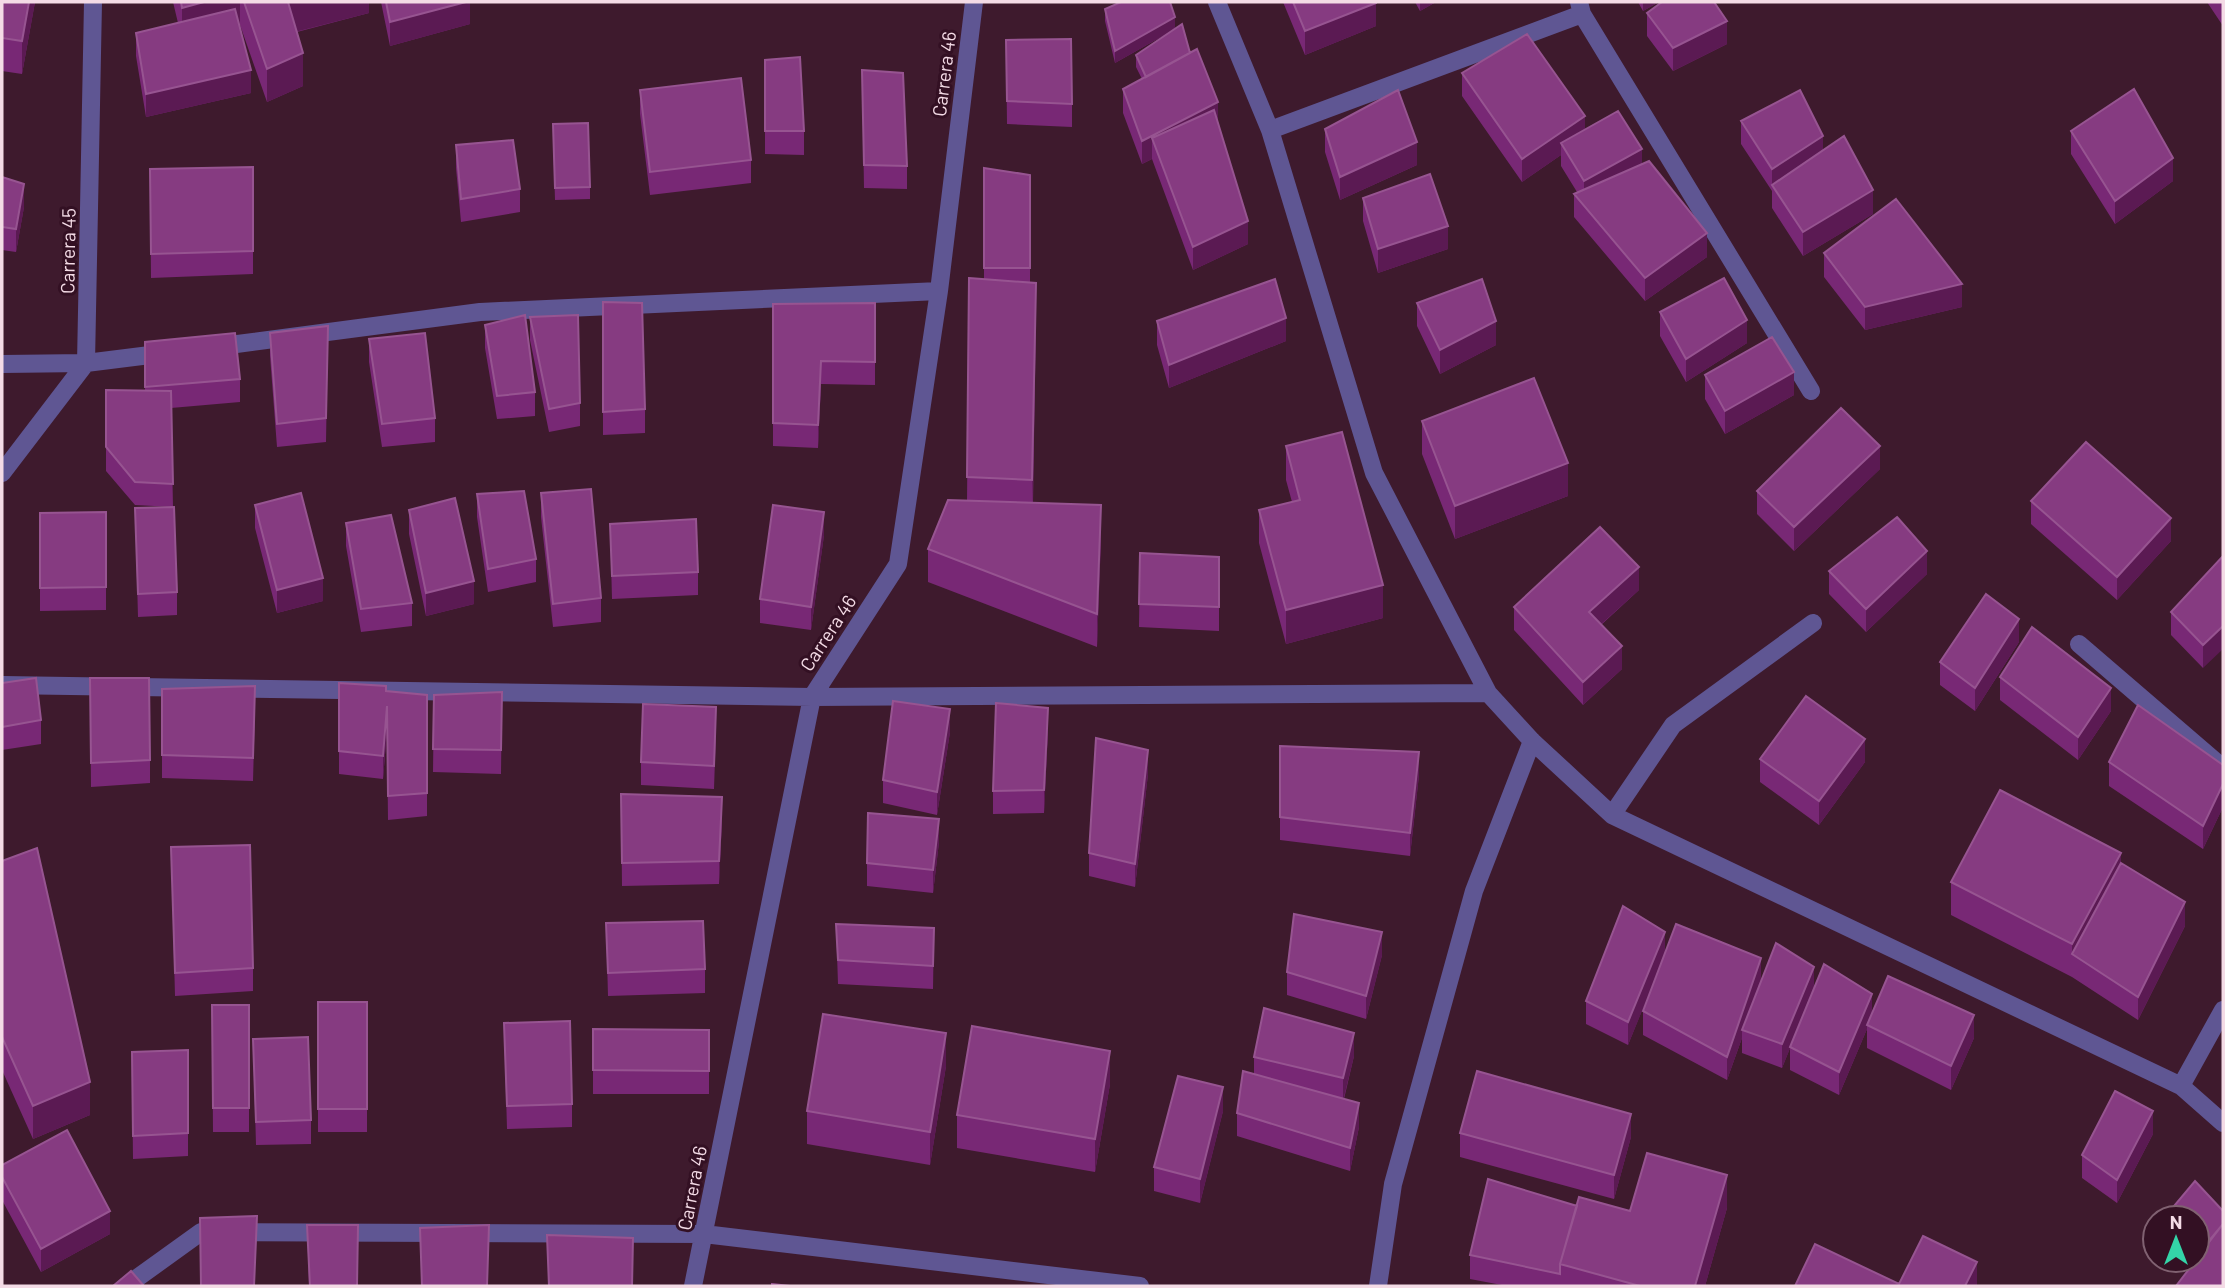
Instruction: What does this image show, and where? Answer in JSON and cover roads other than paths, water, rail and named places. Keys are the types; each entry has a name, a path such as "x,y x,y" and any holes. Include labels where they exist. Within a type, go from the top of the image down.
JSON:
{"street":[{"name":"Carrera 45","path":"86,363 93,2"},
{"name":"Carrera 46","path":"693,1286 812,697 898,564 939,291 974,2"},
{"path":"1217,2 1270,130 1374,473 1488,693 1532,741 1612,815 2181,1086 2223,1123"},
{"path":"1270,130 1580,8 1811,391"},
{"path":"2,364 86,363 480,312 939,291"},
{"path":"2,473 86,363"},
{"path":"1612,815 1673,725 1813,623"},
{"path":"2079,644 2223,768"},
{"path":"2,685 812,697 1488,693"},
{"path":"1378,1286 1394,1184 1474,891 1532,741"},
{"path":"2181,1086 2223,1010"},
{"path":"126,1286 201,1232 704,1234 1140,1286"}]}
